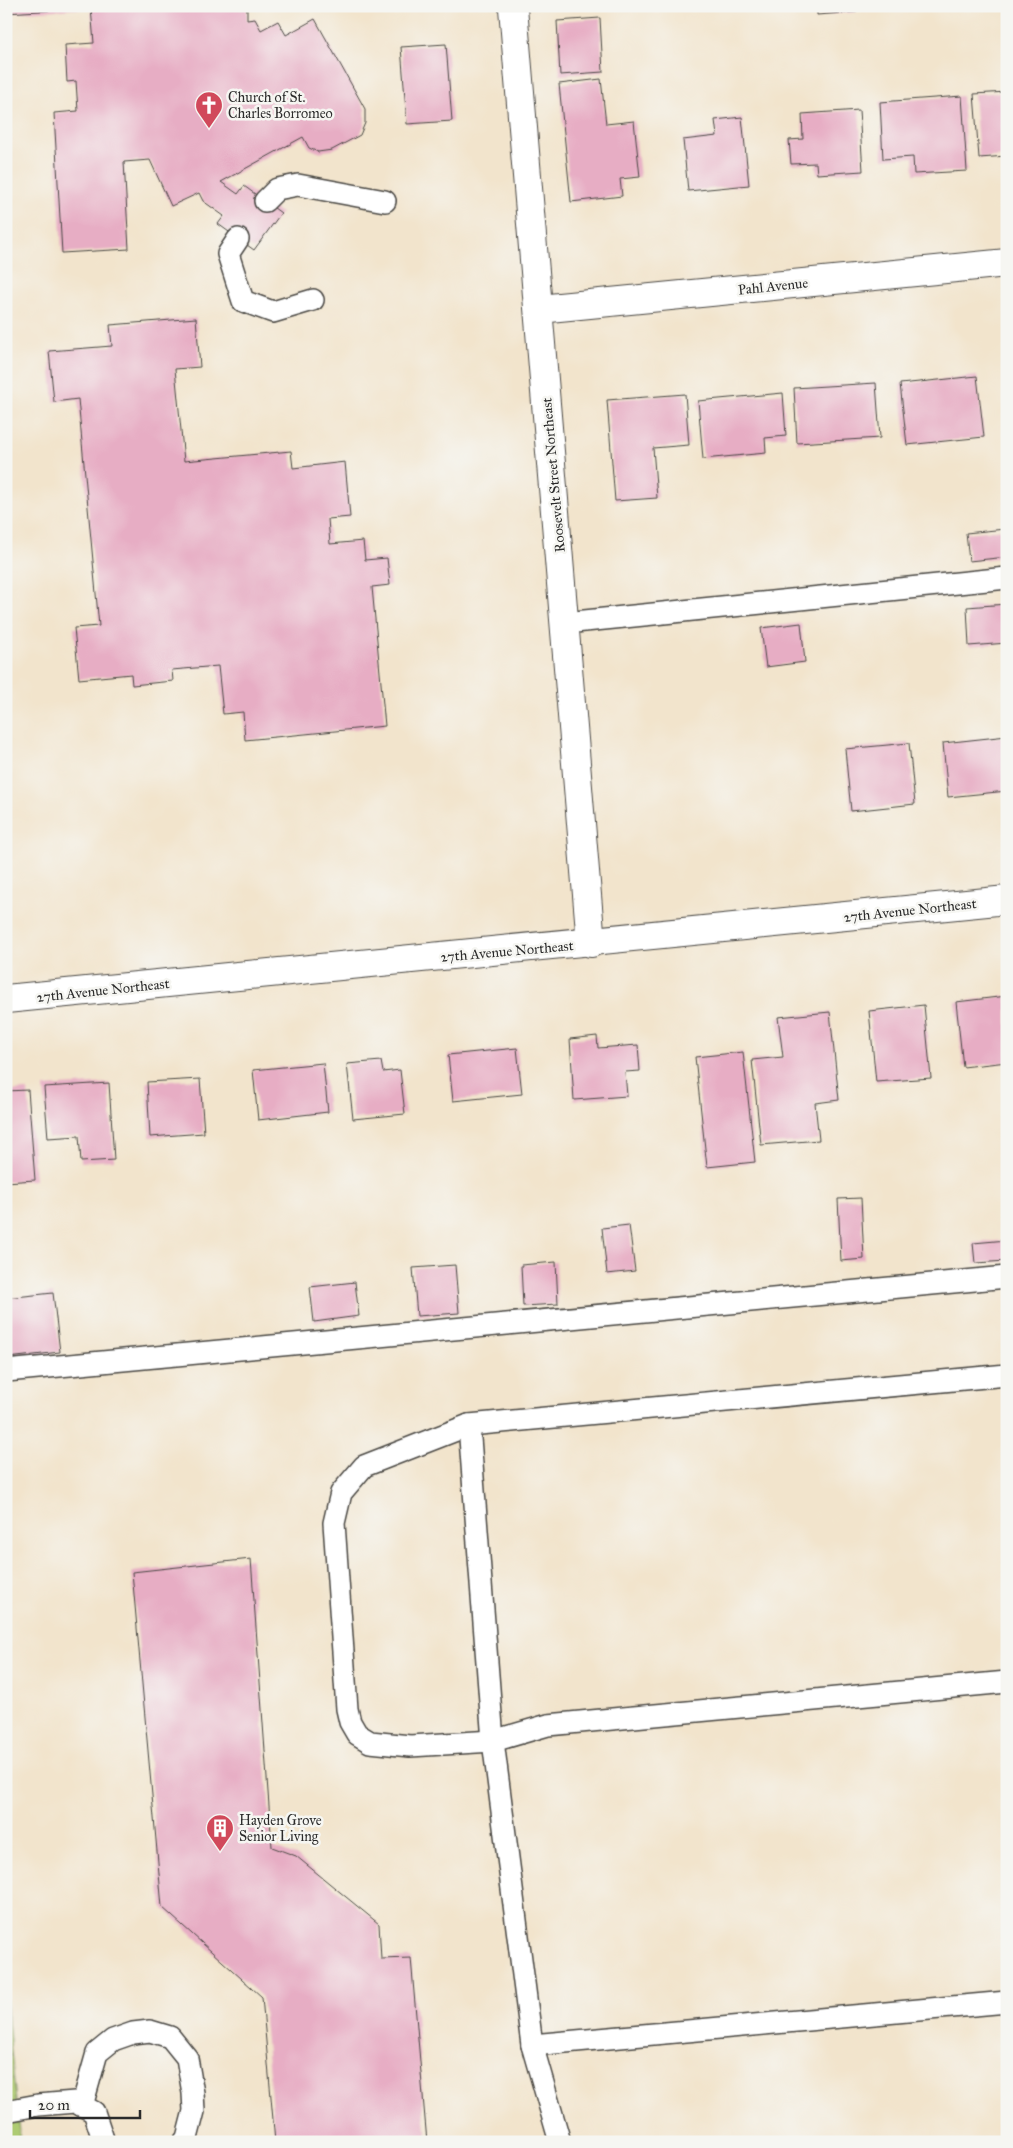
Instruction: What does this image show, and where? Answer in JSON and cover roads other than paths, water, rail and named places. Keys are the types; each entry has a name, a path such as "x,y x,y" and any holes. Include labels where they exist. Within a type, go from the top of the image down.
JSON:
{"street":[{"name":"Roosevelt Street Northeast","path":"519,7 539,309 591,942"},
{"name":"Pahl Avenue","path":"539,309 1007,263"},
{"name":"27th Avenue Northeast","path":"6,999 1007,900"}],"lane":[{"path":"265,201 277,189 298,185 385,201"},
{"path":"238,239 228,254 242,301 273,312 313,300"},
{"path":"565,623 1007,578"},
{"path":"6,1371 1007,1277"},
{"path":"1007,1375 469,1425 364,1466 341,1493 334,1523 347,1708 350,1722 357,1734 370,1742 410,1746 493,1741 548,1725 1007,1682"},
{"path":"469,1425 493,1741 532,2045 560,2142"},
{"path":"532,2045 1007,2002"},
{"path":"82,2106 97,2053 113,2040 133,2033 150,2031 170,2037 187,2058 193,2093 194,2111 187,2138 184,2142"},
{"path":"6,2111 38,2105 76,2102 94,2112 104,2142"}],"place":[{"name":"Church of St. Charles Borromeo","path":"209,129"},
{"name":"Hayden Grove Senior Living","path":"220,1852"}]}
